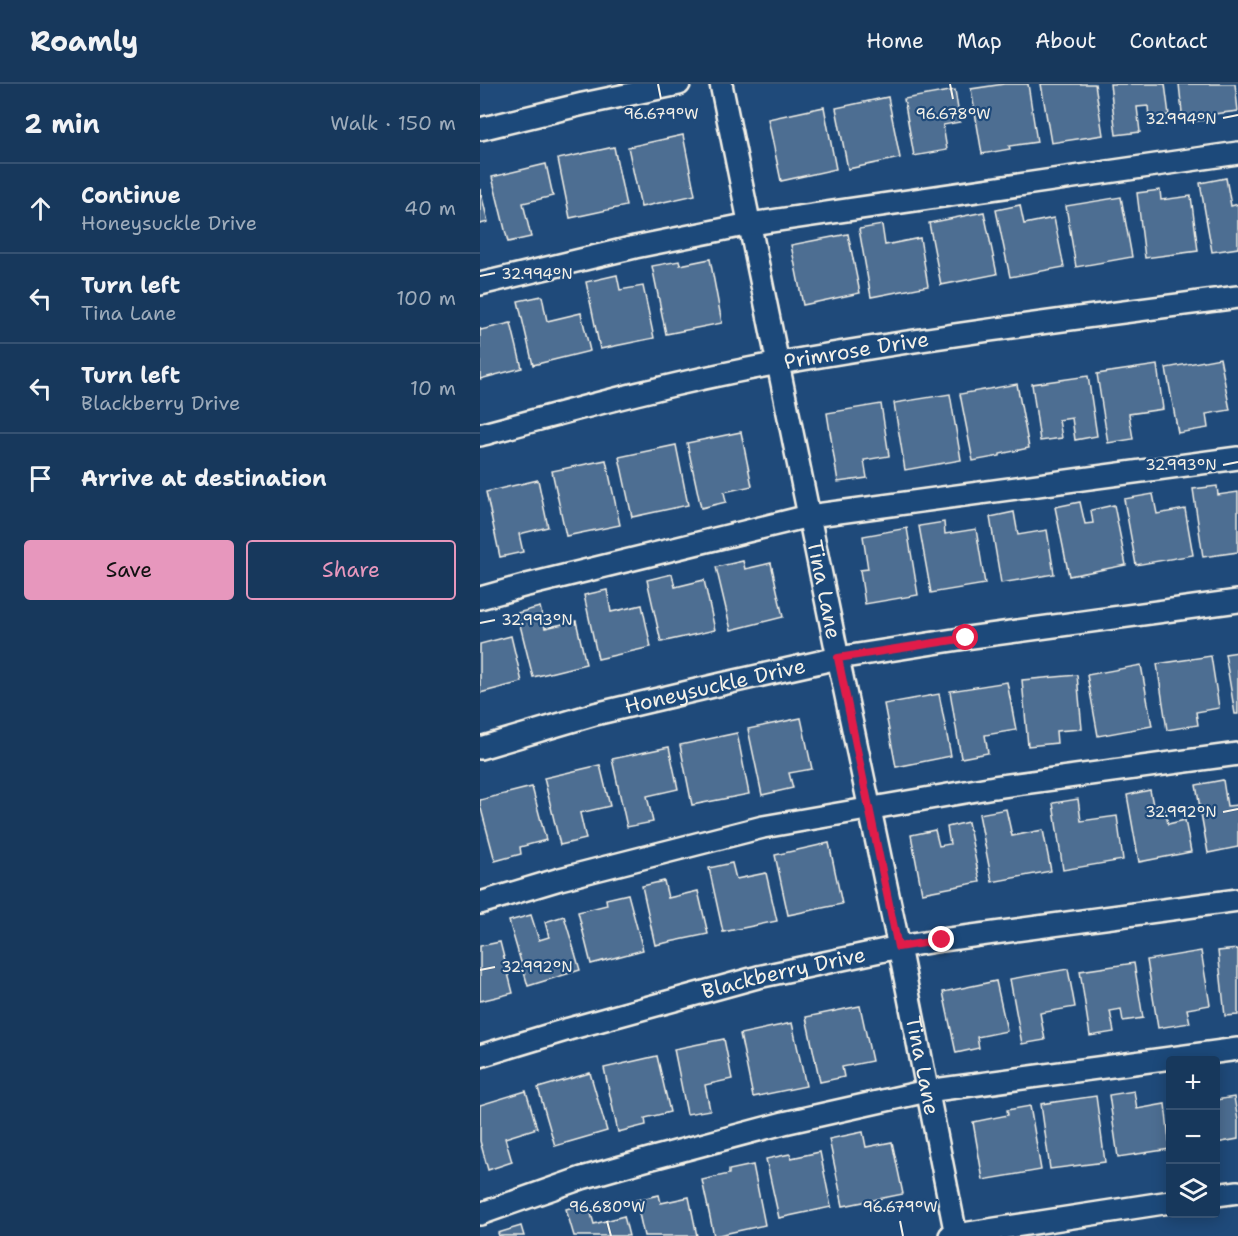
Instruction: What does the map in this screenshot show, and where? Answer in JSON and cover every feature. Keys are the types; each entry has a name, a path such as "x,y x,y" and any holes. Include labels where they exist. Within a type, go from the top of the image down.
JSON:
{"street":[{"path":"480,129 581,94 679,84"},
{"name":"Tina Lane","path":"721,84 898,947 953,1235"},
{"path":"480,284 635,247 750,224 1238,153"},
{"name":"Primrose Drive","path":"480,435 648,390 779,363 976,331 1238,297"},
{"path":"480,598 809,516 1238,458"},
{"name":"Honeysuckle Drive","path":"480,748 595,714 838,658 1238,601"},
{"path":"480,903 560,879 763,827 994,787 1238,754"},
{"name":"Blackberry Drive","path":"480,1056 758,977 898,947 1238,900"},
{"path":"480,1214 582,1178 649,1159 784,1123 927,1091 1238,1049"},
{"path":"1220,1195 1238,1192"},
{"path":"953,1235 1166,1203"}],"building":[{"path":"1004,84 1028,84 1037,142 1009,146 1010,149 982,154 971,89"},
{"path":"1041,84 1095,84 1103,135 1051,143"},
{"path":"1110,84 1165,84 1169,115 1149,118 1148,106 1137,107 1140,132 1116,135"},
{"path":"1179,84 1235,84 1238,111 1206,115 1207,120 1183,122"},
{"path":"955,90 960,122 943,125 947,150 914,156 904,99"},
{"path":"888,97 900,158 848,169 836,108"},
{"path":"824,107 836,169 781,181 768,119"},
{"path":"683,135 695,195 641,207 628,147"},
{"path":"614,147 626,206 570,218 558,159"},
{"path":"546,164 553,196 523,203 531,237 508,242 492,177"},
{"path":"1226,178 1231,206 1238,204 1238,248 1212,252 1200,183"},
{"path":"480,189 488,222 480,224"},
{"path":"1160,190 1161,200 1191,196 1198,251 1145,258 1137,193"},
{"path":"1121,197 1132,257 1076,267 1066,206"},
{"path":"1020,205 1024,224 1054,218 1064,267 1010,277 996,210"},
{"path":"984,212 997,274 941,285 929,223"},
{"path":"882,225 885,245 920,238 928,286 871,297 859,229"},
{"path":"848,234 860,293 803,305 791,245"},
{"path":"710,259 722,323 666,334 652,266 679,261 680,265"},
{"path":"617,275 620,290 643,286 654,338 600,349 586,282"},
{"path":"542,296 547,321 581,313 590,351 533,365 518,301"},
{"path":"511,323 522,368 480,379 480,328 481,330"},
{"path":"1220,358 1230,410 1206,414 1208,428 1178,433 1166,368"},
{"path":"1157,365 1163,409 1129,414 1133,439 1108,443 1097,374"},
{"path":"1088,376 1097,436 1075,440 1072,418 1059,420 1062,438 1040,441 1032,384"},
{"path":"1017,384 1029,448 973,461 960,394"},
{"path":"950,394 961,460 905,470 894,403"},
{"path":"881,404 889,456 864,460 867,478 838,482 827,413"},
{"path":"741,432 752,486 724,492 726,502 701,508 687,443"},
{"path":"676,445 688,505 632,517 619,457"},
{"path":"606,460 620,525 566,536 552,471"},
{"path":"538,480 548,527 519,534 523,552 500,557 486,492"},
{"path":"1217,486 1218,495 1238,492 1238,552 1203,557 1193,489"},
{"path":"1153,494 1157,514 1185,509 1193,555 1136,565 1124,499"},
{"path":"1080,502 1085,524 1093,523 1091,510 1114,505 1126,565 1069,576 1055,507"},
{"path":"1014,512 1018,535 1047,530 1054,574 1001,583 990,517"},
{"path":"944,522 945,534 976,529 985,584 931,593 919,526"},
{"path":"907,528 918,595 865,604 860,570 868,569 863,536"},
{"path":"743,561 745,569 771,563 783,617 731,630 716,567"},
{"path":"672,574 675,587 704,580 715,630 661,642 647,580"},
{"path":"607,590 611,612 642,605 651,647 598,659 584,595"},
{"path":"540,607 545,628 576,621 586,664 533,677 517,613"},
{"path":"511,636 522,682 480,693 480,644"},
{"path":"1238,652 1238,714 1235,714 1225,654"},
{"path":"1211,656 1219,708 1196,712 1198,725 1167,730 1157,664"},
{"path":"1141,665 1152,726 1098,736 1087,675"},
{"path":"1077,675 1082,729 1056,731 1057,743 1028,746 1022,680"},
{"path":"1007,682 1016,730 985,735 988,753 961,758 950,691"},
{"path":"939,694 951,756 896,767 884,704"},
{"path":"801,718 812,769 789,773 793,788 762,795 748,729"},
{"path":"737,733 749,794 692,805 680,745"},
{"path":"669,747 678,789 647,796 653,822 627,827 612,759"},
{"path":"600,765 610,806 580,813 586,839 560,845 544,778"},
{"path":"1223,780 1227,806 1238,805 1238,847 1208,853 1196,785"},
{"path":"532,787 546,840 520,847 521,854 495,861 480,800"},
{"path":"1150,790 1154,810 1165,808 1168,824 1185,820 1191,852 1139,862 1127,795"},
{"path":"1078,799 1081,821 1117,816 1123,860 1063,870 1053,803"},
{"path":"1006,809 1012,836 1043,830 1051,871 992,882 979,814"},
{"path":"968,822 980,882 922,893 911,835 935,830 939,846 950,844 947,827"},
{"path":"829,843 842,904 788,915 775,855"},
{"path":"732,863 736,879 766,873 777,921 723,932 709,868"},
{"path":"664,881 668,898 698,891 708,934 655,945 642,886"},
{"path":"628,894 643,950 591,964 578,912 607,905 606,899"},
{"path":"531,915 539,940 549,937 545,922 564,916 580,970 528,986 509,921"},
{"path":"500,942 513,993 480,1001 480,946"},
{"path":"1238,949 1238,1015 1225,1016 1218,951"},
{"path":"1201,951 1210,1005 1187,1009 1190,1023 1158,1028 1147,960"},
{"path":"1134,963 1143,1018 1123,1021 1121,1009 1110,1011 1114,1032 1090,1036 1080,971"},
{"path":"1068,969 1075,1007 1040,1013 1045,1040 1022,1044 1010,979"},
{"path":"996,981 1007,1031 977,1037 979,1048 956,1053 943,992"},
{"path":"860,1006 872,1061 842,1067 844,1077 820,1082 806,1017"},
{"path":"792,1023 806,1086 753,1097 740,1034"},
{"path":"724,1039 732,1079 705,1085 710,1110 687,1114 674,1049"},
{"path":"657,1056 670,1112 645,1118 646,1125 618,1132 604,1068"},
{"path":"590,1073 607,1131 555,1146 538,1088"},
{"path":"526,1091 537,1128 505,1138 512,1162 488,1170 480,1141 480,1105"},
{"path":"1134,1091 1137,1109 1165,1104 1166,1150 1118,1157 1109,1095"},
{"path":"1096,1096 1105,1162 1050,1169 1041,1104"},
{"path":"1234,1097 1238,1139 1220,1142 1220,1099"},
{"path":"1030,1106 1041,1170 983,1180 973,1122 1008,1115 1007,1110"},
{"path":"863,1132 866,1147 892,1142 903,1194 843,1206 829,1139"},
{"path":"820,1152 831,1207 779,1218 766,1159 790,1154 791,1158"},
{"path":"753,1165 765,1225 714,1236 702,1180 729,1174 729,1170"},
{"path":"659,1195 661,1203 689,1197 697,1236 644,1236 636,1200"},
{"path":"588,1203 594,1224 624,1216 629,1236 574,1236 566,1209"},
{"path":"521,1226 524,1236 499,1236 498,1233"}],"route":[{"path":"942,940 898,947 838,658 966,638"}]}
